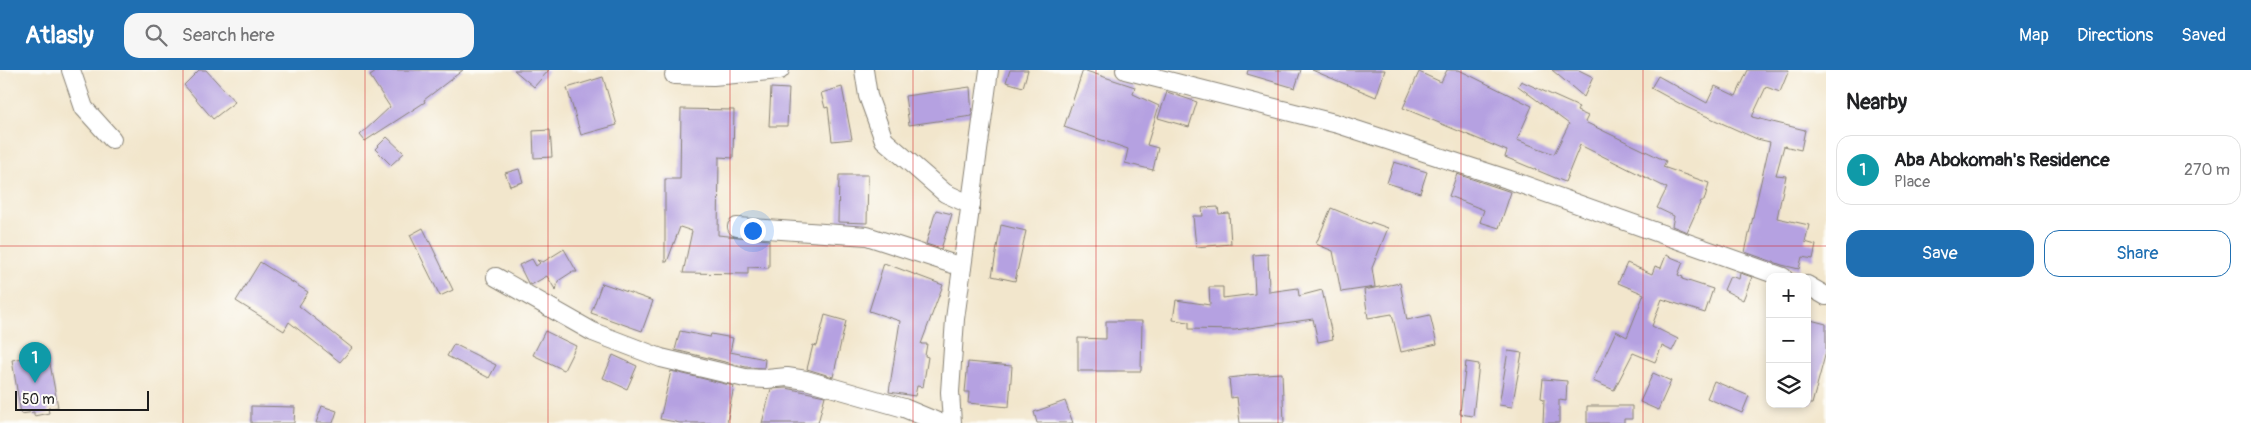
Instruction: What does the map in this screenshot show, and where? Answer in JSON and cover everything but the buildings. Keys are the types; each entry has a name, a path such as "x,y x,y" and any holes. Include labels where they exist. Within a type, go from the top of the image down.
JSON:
{"street":[{"path":"71,70 84,108 112,139"},
{"path":"674,75 712,76 780,70"},
{"path":"864,70 868,96 884,140 944,193 971,205"},
{"path":"952,423 950,392 955,319 989,70"},
{"path":"1125,70 1338,124 1507,179 1772,273"},
{"path":"737,227 866,236 962,267"},
{"path":"496,277 593,332 661,358 745,378 767,379 787,377 806,380 904,408 940,423"},
{"path":"1811,286 1825,291"}],"place":[{"name":"Aba Abokomah's Residence","path":"35,383"}]}
